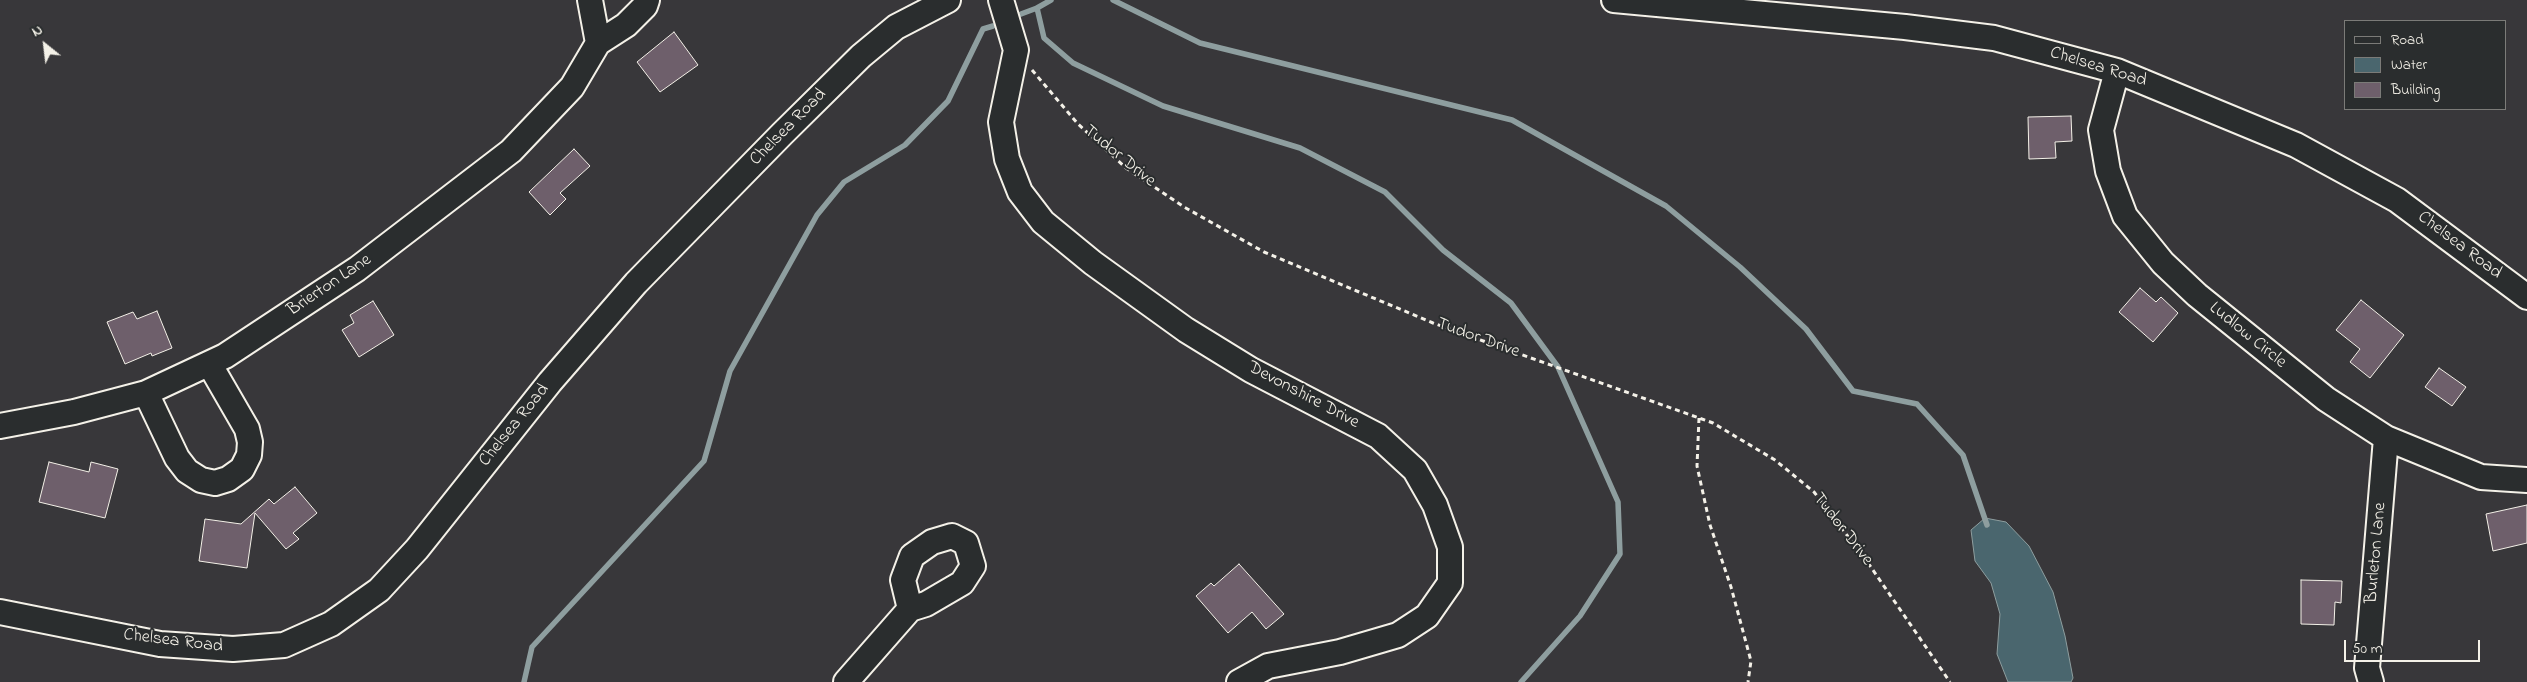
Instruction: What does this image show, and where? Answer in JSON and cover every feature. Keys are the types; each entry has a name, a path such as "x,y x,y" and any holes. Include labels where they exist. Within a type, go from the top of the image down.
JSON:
{"street":[{"path":"590,0 598,44"},
{"name":"Brierton Lane","path":"0,426 74,412 146,393 210,365 357,269 511,151 572,87 598,44 626,25 646,6 648,0"},
{"name":"Chelsea Road","path":"0,612 160,644 233,649 284,645 332,624 379,590 398,570 550,382 636,283 776,141 861,56 889,33 948,0"},
{"path":"1001,0 1016,50"},
{"name":"Chelsea Road","path":"1614,0 1761,6 1994,38 2116,71 2296,145 2389,196 2527,297"},
{"name":"Devonshire Drive","path":"1016,50 1001,122 1002,132 1007,159 1020,192 1043,222 1093,263 1186,330 1251,370 1378,436 1415,470 1435,505 1450,547 1450,583 1427,616 1398,635 1340,652 1268,666 1239,682"},
{"name":"Ludlow Circle","path":"2116,71 2101,130 2108,171 2125,216 2163,263 2197,295 2326,399 2386,438 2481,477 2527,480"},
{"path":"146,393 177,458 187,471 201,480 215,483 228,479 242,469 249,455 250,442 247,429 210,365"},
{"name":"Burleton Lane","path":"2364,678 2386,438"},
{"path":"846,682 910,609"}],"path":[{"name":"Tudor Drive","path":"1016,50 1078,124 1126,168 1184,208 1264,252 1433,323 1699,418 1775,460 1814,492 1866,560 1950,682"},
{"path":"1699,418 1697,466 1710,525 1731,587 1751,661 1748,682"}],"water":[{"path":"1985,518 2006,522 2029,546 2053,592 2065,636 2073,678 2071,682 2008,682 1997,654 2000,614 1991,583 1975,561 1971,530"}],"building":[{"path":"674,32 698,65 660,92 637,62"},
{"path":"2071,116 2072,141 2055,142 2056,158 2029,159 2028,117"},
{"path":"574,149 590,166 560,193 566,199 550,215 529,192"},
{"path":"2140,288 2156,302 2161,297 2178,313 2153,342 2119,312"},
{"path":"2361,300 2404,335 2370,378 2350,362 2360,349 2336,330"},
{"path":"373,301 394,335 359,357 342,330 354,323 350,315"},
{"path":"157,311 172,348 152,356 151,353 125,364 107,322 133,312 137,319"},
{"path":"2439,368 2466,387 2452,406 2425,387"},
{"path":"49,462 89,472 91,462 118,469 105,518 39,502"},
{"path":"295,487 317,513 293,533 299,539 286,549 255,513 247,568 199,561 205,519 241,524 269,499 274,504"},
{"path":"2527,505 2527,543 2493,551 2486,514"},
{"path":"1239,564 1284,614 1266,629 1252,612 1228,633 1196,596 1211,583 1214,586"},
{"path":"2301,580 2342,581 2341,603 2335,602 2334,625 2301,624"}],"waterway":[{"path":"1051,0 1037,8 1044,38 1073,63 1163,106 1300,148 1385,192 1443,250 1511,303 1558,367 1618,502 1620,554 1580,616 1521,682"},
{"path":"1113,0 1200,43 1512,120 1666,206 1740,267 1806,329 1853,391 1917,404 1963,455 1987,525"},
{"path":"1021,14 1037,8"},
{"path":"524,682 532,647 704,461 730,371 817,215 844,182 905,145 948,101 983,29 993,26"}]}
